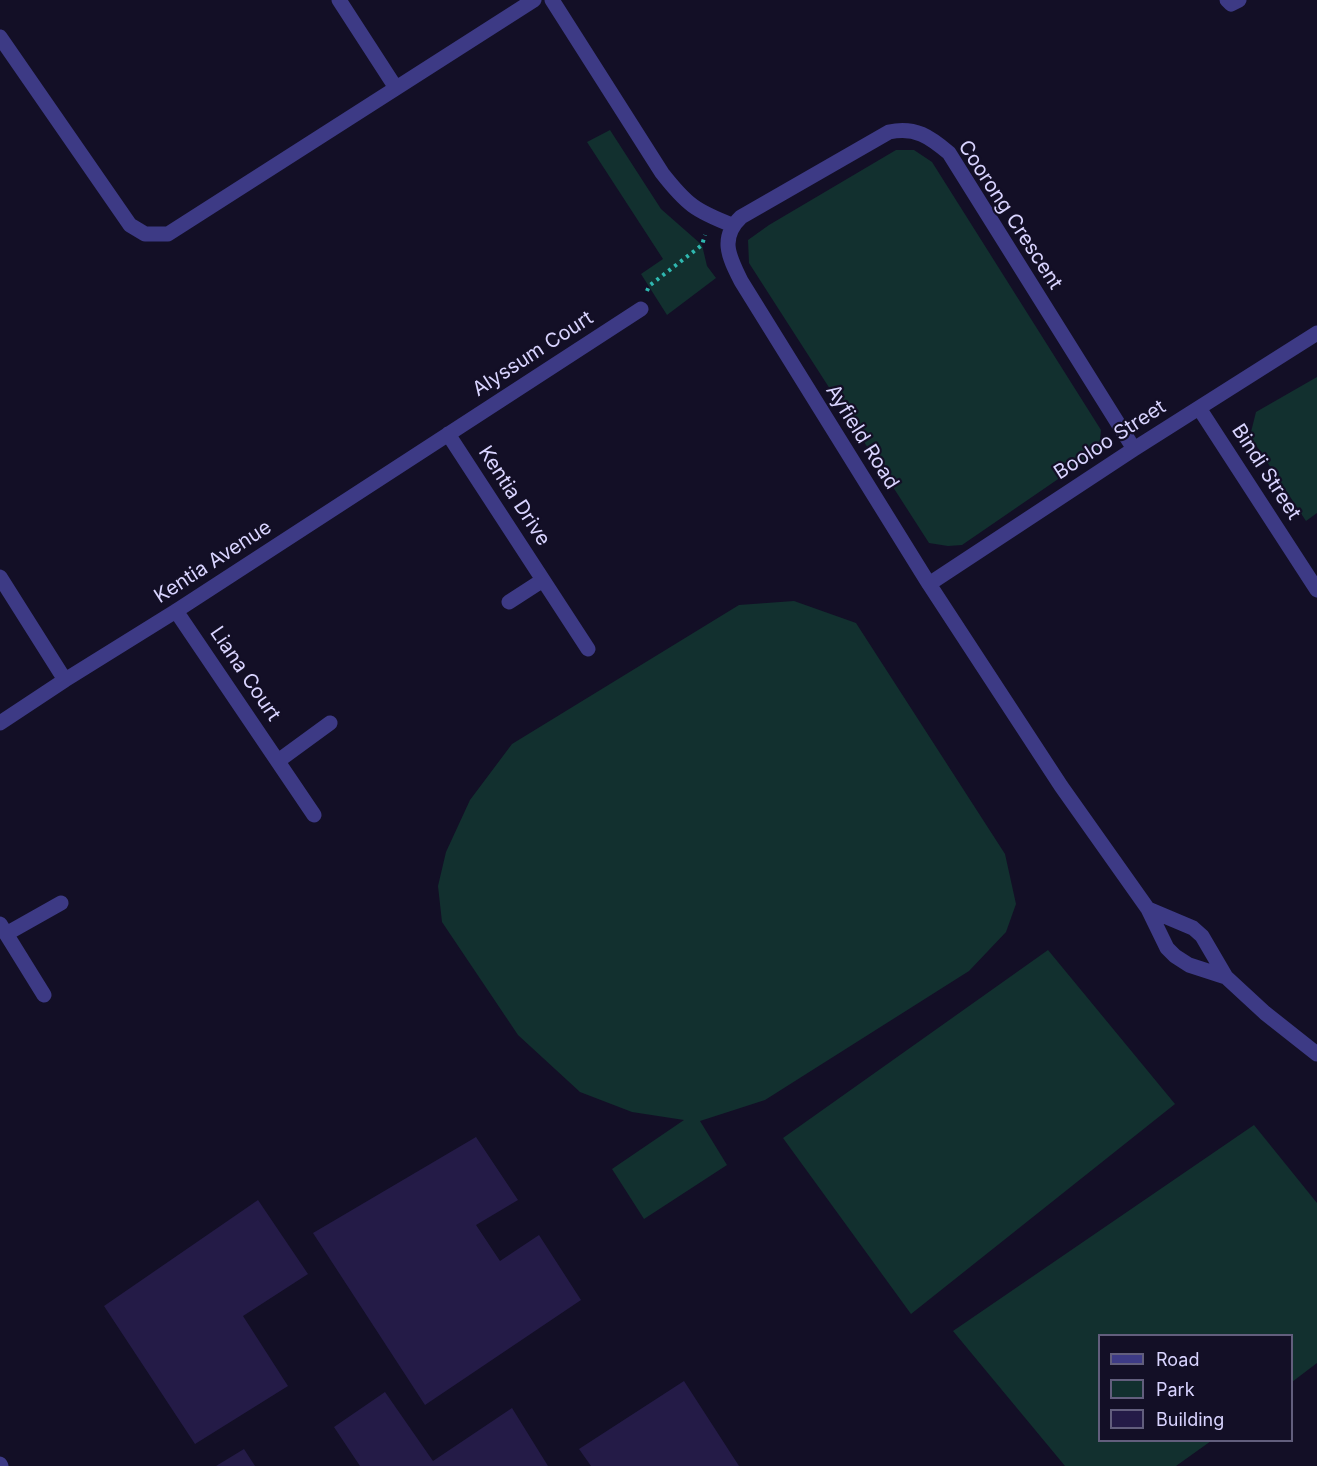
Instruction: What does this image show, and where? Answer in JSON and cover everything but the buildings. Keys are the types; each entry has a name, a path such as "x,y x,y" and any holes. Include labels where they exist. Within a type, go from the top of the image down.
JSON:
{"street":[{"path":"339,0 396,88"},
{"path":"0,37 5,58 130,225 145,234 168,234 534,0"},
{"path":"552,0 662,173 678,194 697,211 732,225"},
{"path":"1227,0 1231,4 1239,0"},
{"name":"Coorong Crescent","path":"732,225 741,217 889,132 900,129 930,137 949,153 1134,448"},
{"name":"Ayfield Road","path":"732,225 727,244 730,259 741,282 928,584 1061,786 1148,909 1167,948 1189,965 1226,977"},
{"name":"Alyssum Court","path":"448,434 641,309"},
{"name":"Booloo Street","path":"928,584 1134,448 1317,333"},
{"name":"Bindi Street","path":"1199,408 1317,590"},
{"name":"Kentia Drive","path":"448,434 588,649"},
{"name":"Kentia Avenue","path":"0,723 448,434"},
{"path":"0,577 65,680"},
{"path":"509,602 543,580"},
{"name":"Liana Court","path":"176,611 314,815"},
{"path":"278,761 330,723"},
{"path":"44,994 3,929 61,903"},
{"name":"Ayfield Road","path":"1148,909 1193,928 1202,936 1226,977 1265,1013 1317,1054"}],"path":[{"path":"641,309 649,286 702,244"}],"green space":[{"path":"610,130 661,209 702,245 707,266 716,278 667,315 641,274 663,259 587,142"},
{"path":"896,150 914,150 932,162 1101,430 1099,451 962,545 948,546 929,543 749,263 748,240 769,225"},
{"path":"1317,377 1317,513 1306,521 1250,436 1256,412"},
{"path":"794,601 856,623 1005,854 1016,904 1006,932 969,971 765,1100 700,1121 727,1165 644,1219 612,1169 684,1120 632,1112 580,1092 518,1035 442,922 438,886 446,852 470,800 512,744 739,605"},
{"path":"1048,950 1175,1104 911,1314 783,1138"},
{"path":"1254,1125 1317,1203 1317,1363 1293,1381 1293,1334 1098,1334 1098,1442 1210,1442 1176,1466 1065,1466 953,1331"}]}
